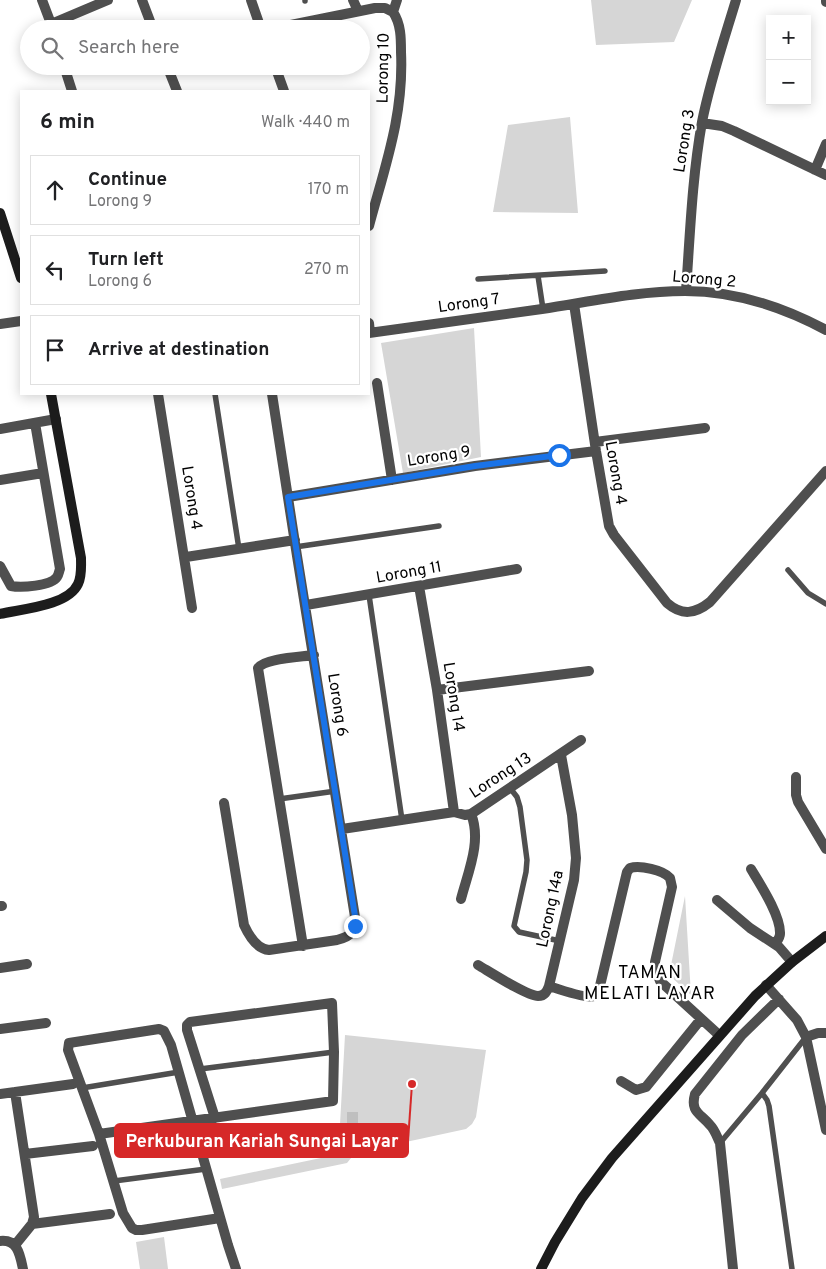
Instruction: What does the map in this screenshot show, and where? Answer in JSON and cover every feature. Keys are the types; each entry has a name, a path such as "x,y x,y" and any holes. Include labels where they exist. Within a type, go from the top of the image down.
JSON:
{"street":[{"path":"42,0 50,20"},
{"path":"65,20 108,0"},
{"path":"142,0 150,20"},
{"path":"251,0 258,20"},
{"path":"354,0 358,11"},
{"name":"Lorong 10","path":"370,222 395,129 401,95 400,26 393,12 397,0"},
{"name":"Lorong 3","path":"686,291 691,208 702,122 736,0"},
{"path":"314,20 375,8 385,8 393,12"},
{"path":"67,75 72,90"},
{"path":"170,75 176,90"},
{"path":"278,75 284,90"},
{"path":"702,122 722,126 734,131 826,176"},
{"path":"815,170 826,144"},
{"path":"0,213 20,275"},
{"name":"Lorong 2","path":"574,304 636,295 686,291 731,296 759,302 779,308 826,330"},
{"name":"Lorong 7","path":"370,329 574,304"},
{"name":"Lorong 4","path":"574,304 595,447 611,531 667,603 675,610 689,612 700,609 710,602 826,471"},
{"path":"0,324 20,321"},
{"path":"377,383 392,480"},
{"path":"0,614 58,601 70,596 78,586 82,575 81,558 51,395"},
{"name":"Lorong 4","path":"158,395 186,557 192,608"},
{"name":"Lorong 6","path":"224,803 244,925 250,937 265,950 346,938 352,933 355,926 355,916 272,395"},
{"path":"0,429 56,419"},
{"path":"0,566 11,586 21,588 50,582 57,577 60,569 35,423"},
{"name":"Lorong 9","path":"288,497 705,428"},
{"path":"0,480 43,473"},
{"path":"186,557 295,543"},
{"name":"Lorong 11","path":"306,605 517,569"},
{"name":"Lorong 14","path":"419,586 437,690 454,812"},
{"path":"302,946 258,668 260,664 314,655"},
{"path":"437,690 589,671"},
{"name":"Lorong 13","path":"342,829 454,812 465,815 471,814 581,740"},
{"name":"Lorong 14a","path":"550,986 574,880 576,858 572,815 561,755"},
{"path":"796,777 798,802 826,849"},
{"path":"461,899 475,844 474,821 471,814"},
{"path":"478,965 530,994 542,996 550,986 584,996 593,996 599,990 627,872 630,868 638,867 663,873 670,878 672,888 655,968 660,981 720,1035"},
{"path":"751,869 766,895 779,925 780,937 775,944"},
{"path":"717,900 750,928 775,944 792,962"},
{"path":"541,1269 564,1227 597,1176 766,985 826,936"},
{"path":"0,968 27,964"},
{"path":"766,985 797,1020 806,1036 826,1130"},
{"path":"733,1269 720,1143 710,1125 694,1108 693,1104 695,1094 742,1035 779,999"},
{"path":"99,1134 215,1118 333,1100 333,1004 331,1002 190,1022 187,1030 215,1118"},
{"path":"621,1081 636,1090 646,1086 701,1019"},
{"path":"0,1029 46,1023"},
{"path":"220,1218 136,1230 132,1228 125,1218 99,1134 78,1086 68,1050 69,1043 159,1029 164,1031 179,1072 236,1269"},
{"path":"806,1036 818,1032 826,1033"},
{"path":"0,1094 78,1086"},
{"path":"15,1092 33,1210 32,1224 15,1244"},
{"path":"25,1154 93,1146"},
{"path":"32,1224 110,1214"},
{"path":"0,1241 5,1240 15,1244 18,1248 23,1269"}],"lane":[{"path":"478,279 605,271"},
{"path":"538,276 543,309"},
{"path":"215,395 239,549"},
{"path":"295,543 439,526"},
{"path":"788,570 808,593 826,604"},
{"path":"369,595 402,820"},
{"path":"510,788 520,807 527,860 514,926 519,932 560,940"},
{"path":"279,799 336,791"},
{"path":"720,1143 806,1036"},
{"path":"200,1069 334,1052"},
{"path":"78,1086 179,1072"},
{"path":"762,1093 767,1100 792,1269"},
{"path":"114,1181 206,1169"}],"shaded area":[{"path":"591,0 692,0 674,42 596,45"},
{"path":"570,117 578,213 493,212 508,125"},
{"path":"474,328 481,457 403,473 381,343"},
{"path":"685,896 691,995 669,975"},
{"path":"345,1035 486,1050 476,1117 472,1124 466,1129 355,1153 347,1163 222,1189 220,1179 340,1154 344,1149 339,1142"},
{"path":"164,1237 168,1269 140,1269 136,1242"}],"building":[{"path":"347,1112 358,1112 358,1124 347,1124"}],"place":[{"name":"Perkuburan Kariah Sungai Layar","path":"412,1084"}],"district":[{"name":"TAMAN MELATI LAYAR","path":"650,983"}],"route":[{"path":"355,926 342,829 288,497 475,466 559,455"}]}
